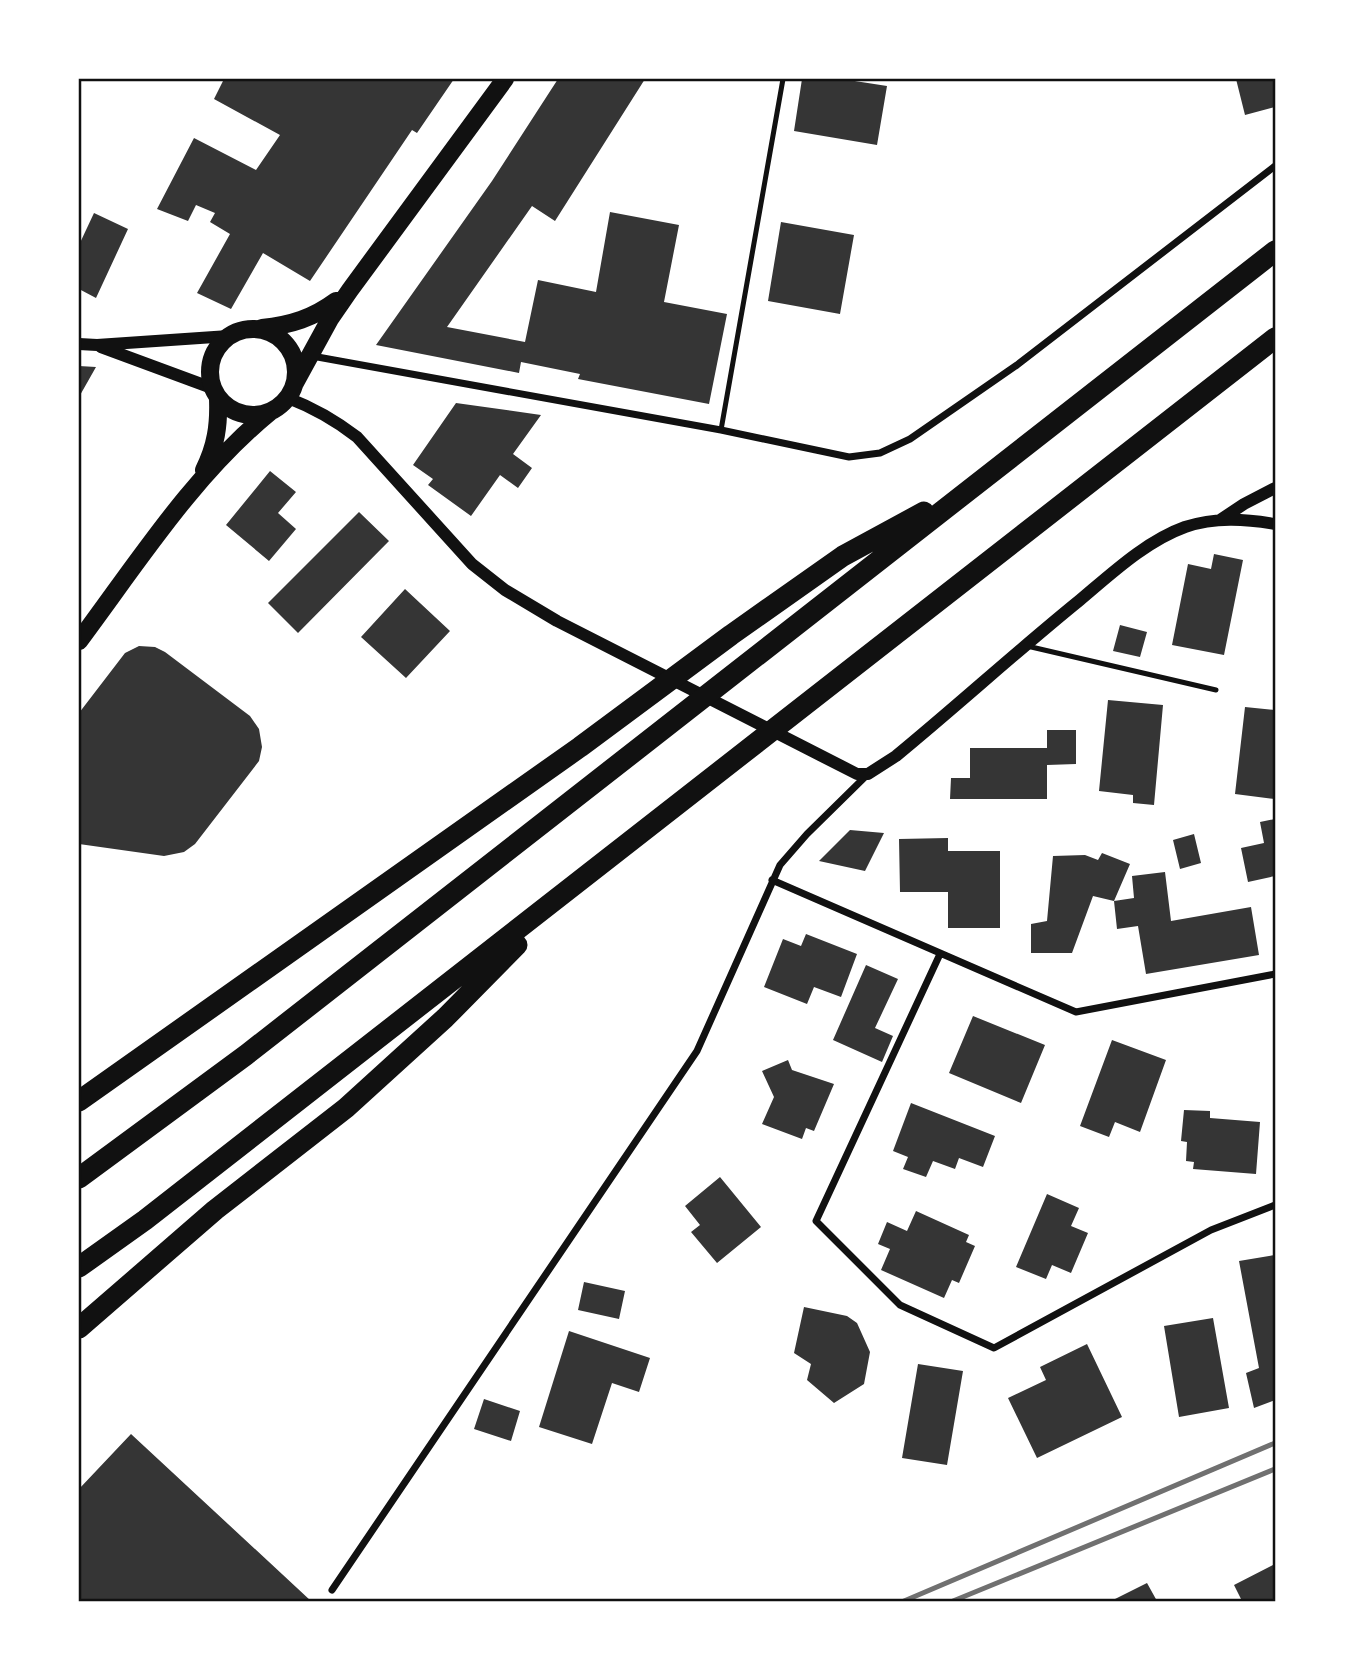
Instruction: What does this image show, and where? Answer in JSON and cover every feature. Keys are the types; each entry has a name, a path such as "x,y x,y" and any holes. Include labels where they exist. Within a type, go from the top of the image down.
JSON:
{"highway":[{"path":"79,1178 246,1055 1275,251"},
{"path":"79,1267 145,1220 1275,338"},
{"path":"79,1101 580,747 843,556 979,483"},
{"path":"79,1328 215,1210 346,1108 445,1018 577,884"}],"main road":[{"path":"79,641 194,489 244,434 291,390 309,355 350,290 505,79"},
{"path":"194,489 211,456 219,428 215,393 209,373 211,359 218,346 238,331 287,326 318,314 350,290"},
{"path":"259,328 281,338 289,347 296,370 291,390"},
{"path":"215,393 229,409 242,414 256,416 270,412"}],"street":[{"path":"309,355 721,430 849,457 880,453 910,439 1049,342 1275,166"},
{"path":"79,344 229,336"},
{"path":"97,345 215,393"},
{"path":"291,390 357,438 472,564 505,590 557,621 846,770 868,774"},
{"path":"1219,520 1275,488"},
{"path":"332,1590 697,1051 772,880 790,852 868,774 879,769 925,732 1024,646 1141,552 1185,527 1219,520 1249,520 1275,524"},
{"path":"772,880 1076,1012 1275,974"},
{"path":"940,954 816,1221 900,1305 994,1348 1211,1230 1275,1205"}],"lane":[{"path":"721,430 783,79"},
{"path":"1024,646 1216,690"}],"building":[{"path":"224,79 454,79 417,133 412,130 310,281 263,253 231,309 197,293 230,234 210,222 215,213 196,205 188,221 157,209 194,138 256,170 280,135 214,99"},
{"path":"558,79 645,79 555,221 532,206 447,327 525,342 538,280 596,292 610,212 679,225 664,302 727,314 709,404 578,379 580,374 521,362 519,373 376,345 492,181"},
{"path":"802,79 842,79 887,86 877,145 794,131"},
{"path":"1236,79 1275,79 1275,107 1245,115"},
{"path":"94,213 128,229 96,298 79,289 79,245"},
{"path":"781,222 854,235 840,314 768,301"},
{"path":"79,366 96,367 79,397"},
{"path":"456,403 541,415 513,454 532,468 518,488 500,475 471,516 428,485 433,479 413,465"},
{"path":"270,471 296,492 278,513 296,529 269,561 226,525"},
{"path":"359,512 389,541 298,633 268,603"},
{"path":"1214,554 1243,560 1224,655 1172,645 1188,564 1211,569"},
{"path":"405,589 450,631 406,678 361,637"},
{"path":"1120,625 1147,632 1140,657 1113,651"},
{"path":"139,646 155,647 165,652 250,716 259,729 262,747 259,761 195,844 184,852 164,856 79,844 79,713 125,653"},
{"path":"1108,700 1163,705 1154,805 1133,803 1133,795 1099,791"},
{"path":"1245,707 1275,710 1275,799 1235,794"},
{"path":"1047,730 1076,730 1076,764 1047,765 1047,799 950,799 951,778 970,778 970,748 1047,748"},
{"path":"1275,819 1275,876 1248,882 1241,848 1264,843 1260,822"},
{"path":"850,830 884,833 865,871 819,861"},
{"path":"1194,834 1201,863 1180,869 1173,840"},
{"path":"948,838 948,851 1000,851 1000,928 948,928 948,892 900,892 899,839"},
{"path":"1102,853 1130,864 1114,901 1093,896 1072,953 1031,953 1031,924 1047,921 1053,856 1085,855 1098,860"},
{"path":"1165,872 1171,921 1251,907 1259,955 1146,974 1138,926 1117,929 1114,901 1134,898 1132,876"},
{"path":"806,934 857,954 841,997 814,987 807,1004 764,987 783,939 801,946"},
{"path":"866,965 898,979 875,1028 893,1036 882,1062 833,1040"},
{"path":"973,1016 1045,1045 1021,1103 949,1073"},
{"path":"1112,1040 1166,1060 1140,1132 1115,1122 1109,1137 1080,1126"},
{"path":"788,1060 792,1070 834,1084 814,1131 806,1128 802,1139 762,1124 774,1097 762,1071"},
{"path":"911,1103 995,1136 983,1167 959,1158 955,1169 933,1161 926,1177 903,1169 908,1157 893,1151"},
{"path":"1184,1110 1210,1111 1210,1118 1260,1122 1256,1174 1193,1169 1194,1162 1186,1161 1187,1142 1181,1141"},
{"path":"720,1177 761,1227 717,1263 691,1232 700,1225 685,1206"},
{"path":"1047,1194 1079,1208 1071,1226 1088,1233 1071,1273 1052,1265 1046,1279 1016,1267"},
{"path":"916,1211 969,1235 966,1242 975,1246 959,1283 952,1280 944,1298 881,1270 890,1249 878,1244 887,1222 907,1231"},
{"path":"1275,1255 1275,1400 1254,1408 1246,1373 1259,1368 1239,1261"},
{"path":"584,1282 625,1291 619,1319 578,1310"},
{"path":"804,1307 847,1316 857,1323 870,1352 864,1384 834,1403 807,1380 811,1364 794,1353"},
{"path":"1213,1318 1229,1408 1179,1417 1164,1326"},
{"path":"569,1331 650,1358 639,1392 612,1383 592,1444 539,1427"},
{"path":"1087,1344 1122,1417 1037,1458 1008,1398 1046,1380 1040,1367"},
{"path":"918,1364 963,1371 947,1465 902,1458"},
{"path":"484,1399 520,1411 511,1441 474,1429"},
{"path":"131,1434 311,1601 79,1601 79,1489"},
{"path":"1275,1564 1275,1601 1242,1601 1234,1585"},
{"path":"1147,1583 1157,1601 1111,1601"}],"railway":[{"path":"904,1601 1275,1443"},
{"path":"953,1601 1275,1469"}]}
